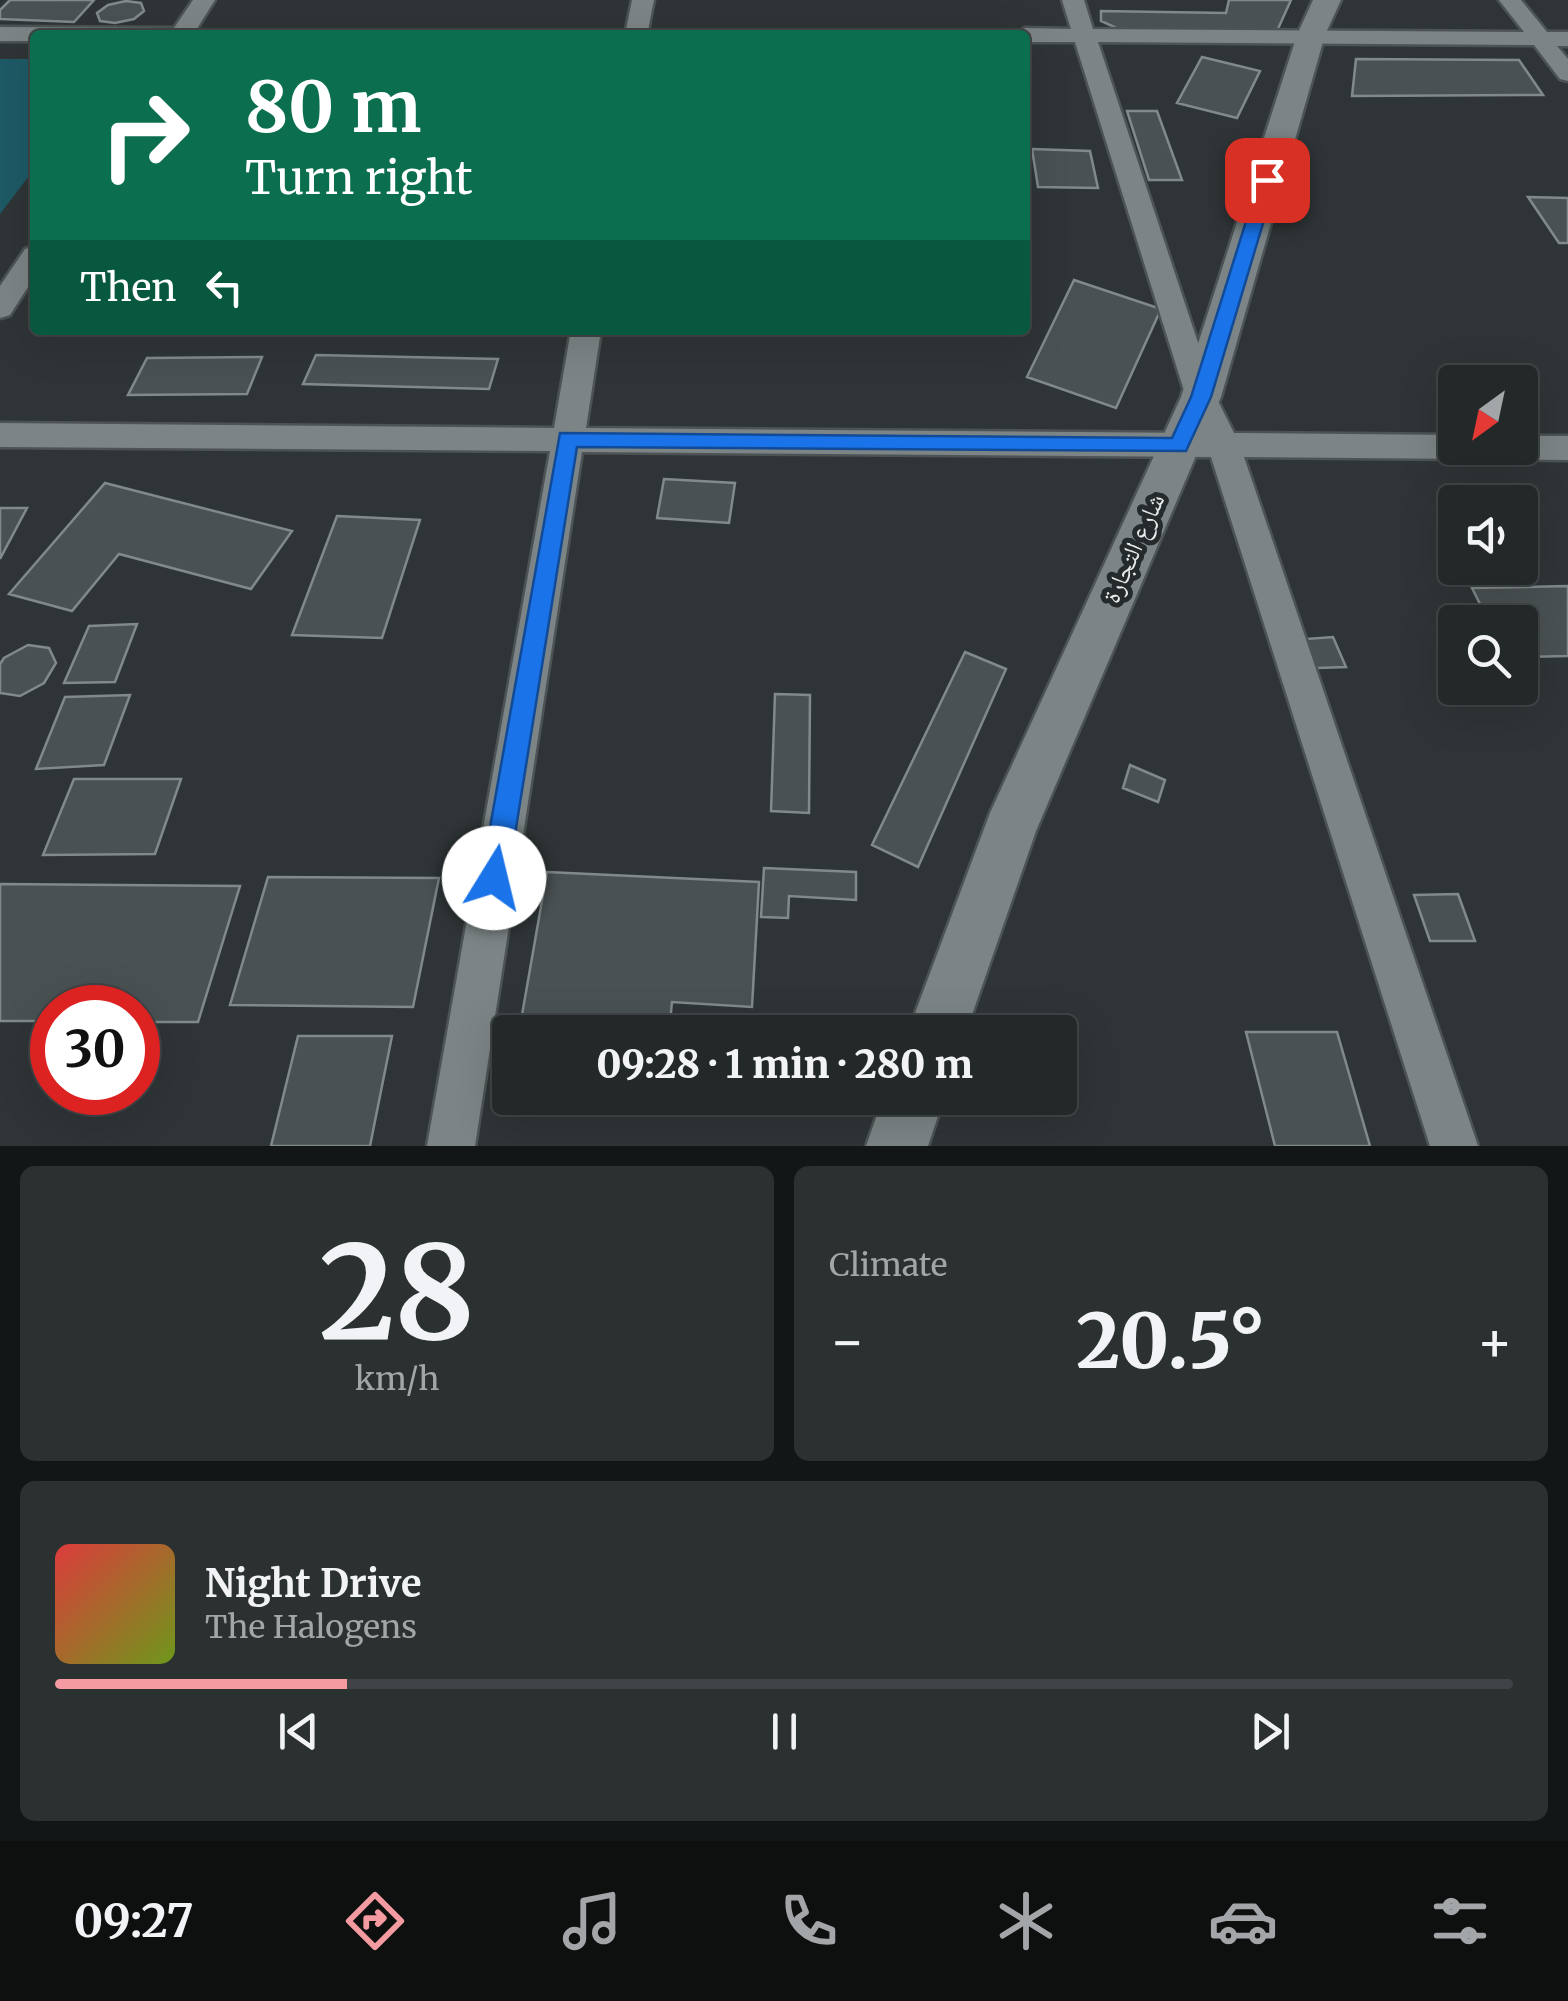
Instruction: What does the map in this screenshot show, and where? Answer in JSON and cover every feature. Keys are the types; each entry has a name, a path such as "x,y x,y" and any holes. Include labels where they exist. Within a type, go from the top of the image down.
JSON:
{"street":[{"path":"185,30 204,0"},
{"path":"637,30 643,0"},
{"path":"1073,0 1201,397 1224,447 1454,1146"},
{"path":"1510,0 1568,74"},
{"path":"1030,35 1084,35 1319,18 1568,39"},
{"name":"شارع التجارة","path":"943,1015 1008,831 1201,397 1319,18"},
{"path":"0,34 30,34"},
{"path":"0,308 30,263"},
{"path":"451,1146 585,335"},
{"path":"0,435 1568,448"},
{"path":"897,1146 908,1115"}],"shaded area":[{"path":"0,59 30,59 30,175 0,214"}],"building":[{"path":"10,0 94,0 74,22 0,19 0,10"},
{"path":"1229,0 1291,0 1277,31 1123,31 1101,21 1101,11 1226,13"},
{"path":"141,3 144,11 134,19 100,21 97,13 108,5"},
{"path":"1202,57 1260,71 1237,118 1177,103"},
{"path":"1356,59 1519,60 1543,95 1352,96"},
{"path":"1127,111 1157,111 1182,180 1149,180"},
{"path":"1032,149 1090,151 1098,188 1038,187"},
{"path":"1528,197 1568,198 1568,243 1559,243"},
{"path":"1074,280 1161,309 1116,408 1027,377"},
{"path":"316,355 498,359 489,389 303,384"},
{"path":"262,357 247,394 128,395 147,358"},
{"path":"664,479 735,483 729,523 657,518"},
{"path":"105,483 292,531 251,589 119,554 72,611 9,594"},
{"path":"0,508 27,508 0,559"},
{"path":"337,516 420,520 382,638 292,635"},
{"path":"1568,586 1568,656 1538,657 1538,605 1480,605 1472,588"},
{"path":"137,624 115,682 64,683 89,626"},
{"path":"1333,637 1346,667 1317,668 1305,639"},
{"path":"28,645 49,648 56,663 44,683 20,696 0,693 0,664"},
{"path":"965,652 1006,669 918,867 872,845"},
{"path":"775,694 810,695 809,813 771,811"},
{"path":"130,695 104,765 36,769 65,697"},
{"path":"1130,765 1165,780 1158,802 1123,788"},
{"path":"74,779 181,779 155,854 43,855"},
{"path":"764,868 856,872 856,900 789,896 788,918 761,917"},
{"path":"547,872 759,882 752,1007 672,1002 671,1015 522,1015"},
{"path":"268,877 439,878 413,1007 230,1005"},
{"path":"0,884 240,886 198,1022 160,1022 160,985 30,985 30,1021 0,1021"},
{"path":"1458,894 1475,941 1430,941 1414,895"},
{"path":"1246,1032 1337,1032 1370,1146 1275,1146"},
{"path":"298,1036 392,1036 370,1146 271,1146"}],"route":[{"path":"494,878 568,439 1179,446 1201,397 1267,180"}]}
